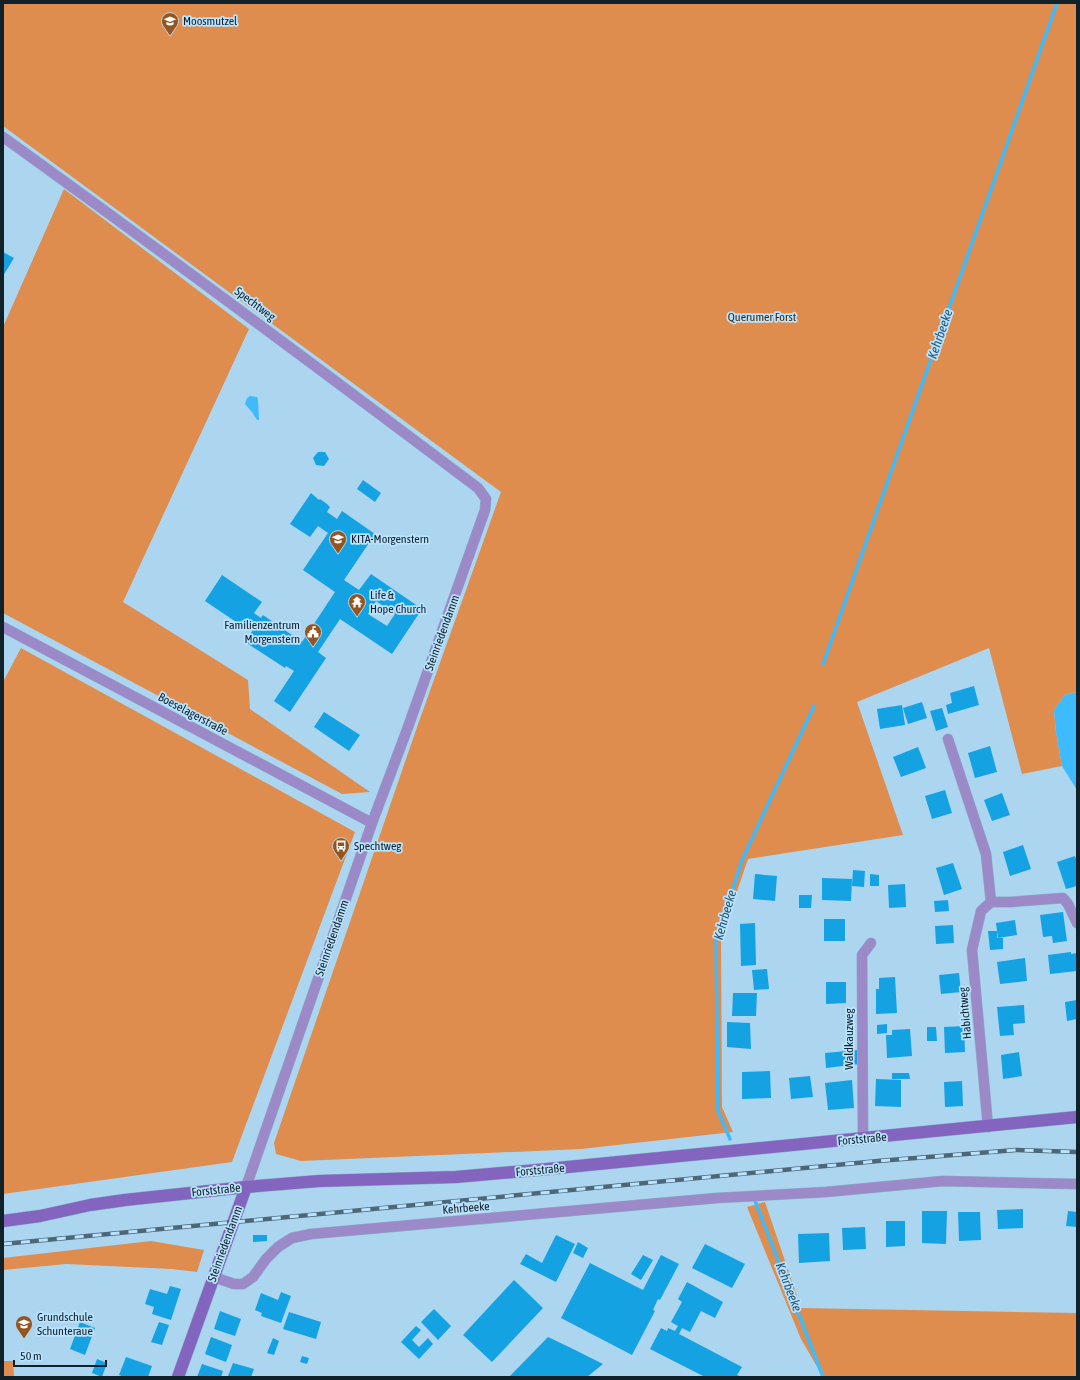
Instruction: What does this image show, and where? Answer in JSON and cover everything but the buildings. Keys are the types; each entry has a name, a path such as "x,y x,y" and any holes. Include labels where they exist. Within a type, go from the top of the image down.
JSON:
{"main road":[{"name":"Forststraße","path":"3,1221 40,1216 125,1200 246,1187 318,1181 456,1177 545,1170 1077,1117"},
{"name":"Steinriedendamm","path":"178,1377 246,1187"}],"street":[{"name":"Spechtweg","path":"3,137 355,395 478,488 486,499"},
{"name":"Steinriedendamm","path":"246,1187 372,823 408,727 485,510 486,499"},
{"name":"Boeselagerstraße","path":"3,627 372,823"},
{"path":"948,739 986,854 991,902 1063,898 1068,904 1077,923"},
{"name":"Habichtweg","path":"988,1127 972,950 981,911 991,902"},
{"name":"Waldkauzweg","path":"863,1139 862,955 871,943"},
{"name":"Kehrbeeke","path":"214,1277 234,1284 243,1284 253,1277 266,1259 281,1244 292,1238 311,1234 726,1197 826,1192 943,1181 1077,1184"}],"green space":[{"name":"Querumer Forst","path":"3,3 1077,3 1077,692 1065,695 1054,710 1062,766 1022,774 989,648 857,702 903,835 748,859 721,938 722,1107 733,1132 581,1149 301,1161 276,1154 274,1143 416,730 501,492 3,126"},
{"path":"64,189 249,329 123,602 248,680 250,709 370,792 342,794 3,613 3,327"},
{"path":"21,648 355,832 232,1162 3,1194 3,682"},
{"path":"765,1202 801,1308 1077,1313 1077,1377 823,1377 801,1339 747,1207"},
{"path":"151,1241 204,1250 197,1272 172,1269 66,1264 3,1270 3,1258"},
{"path":"3,1361 13,1361 14,1377 3,1377"}],"water":[{"path":"250,396 257,397 259,420 257,420 245,404 247,398"},
{"path":"1077,692 1077,790 1062,766 1054,710 1065,695"}],"waterway":[{"name":"Kehrbeeke","path":"823,664 1057,3"},
{"name":"Kehrbeeke","path":"730,1139 718,1111 716,941 742,860 814,706"},
{"name":"Kehrbeeke","path":"754,1198 823,1377"}],"railway":[{"path":"3,1244 878,1161 1016,1150 1077,1152"}],"place":[{"name":"Moosmutzel","path":"170,36"},
{"name":"KITA-Morgenstern","path":"338,554"},
{"name":"Life & Hope Church","path":"357,617"},
{"name":"Familienzentrum Morgenstern","path":"313,647"},
{"name":"Spechtweg","path":"341,861"},
{"name":"Grundschule Schunteraue","path":"24,1339"}]}
